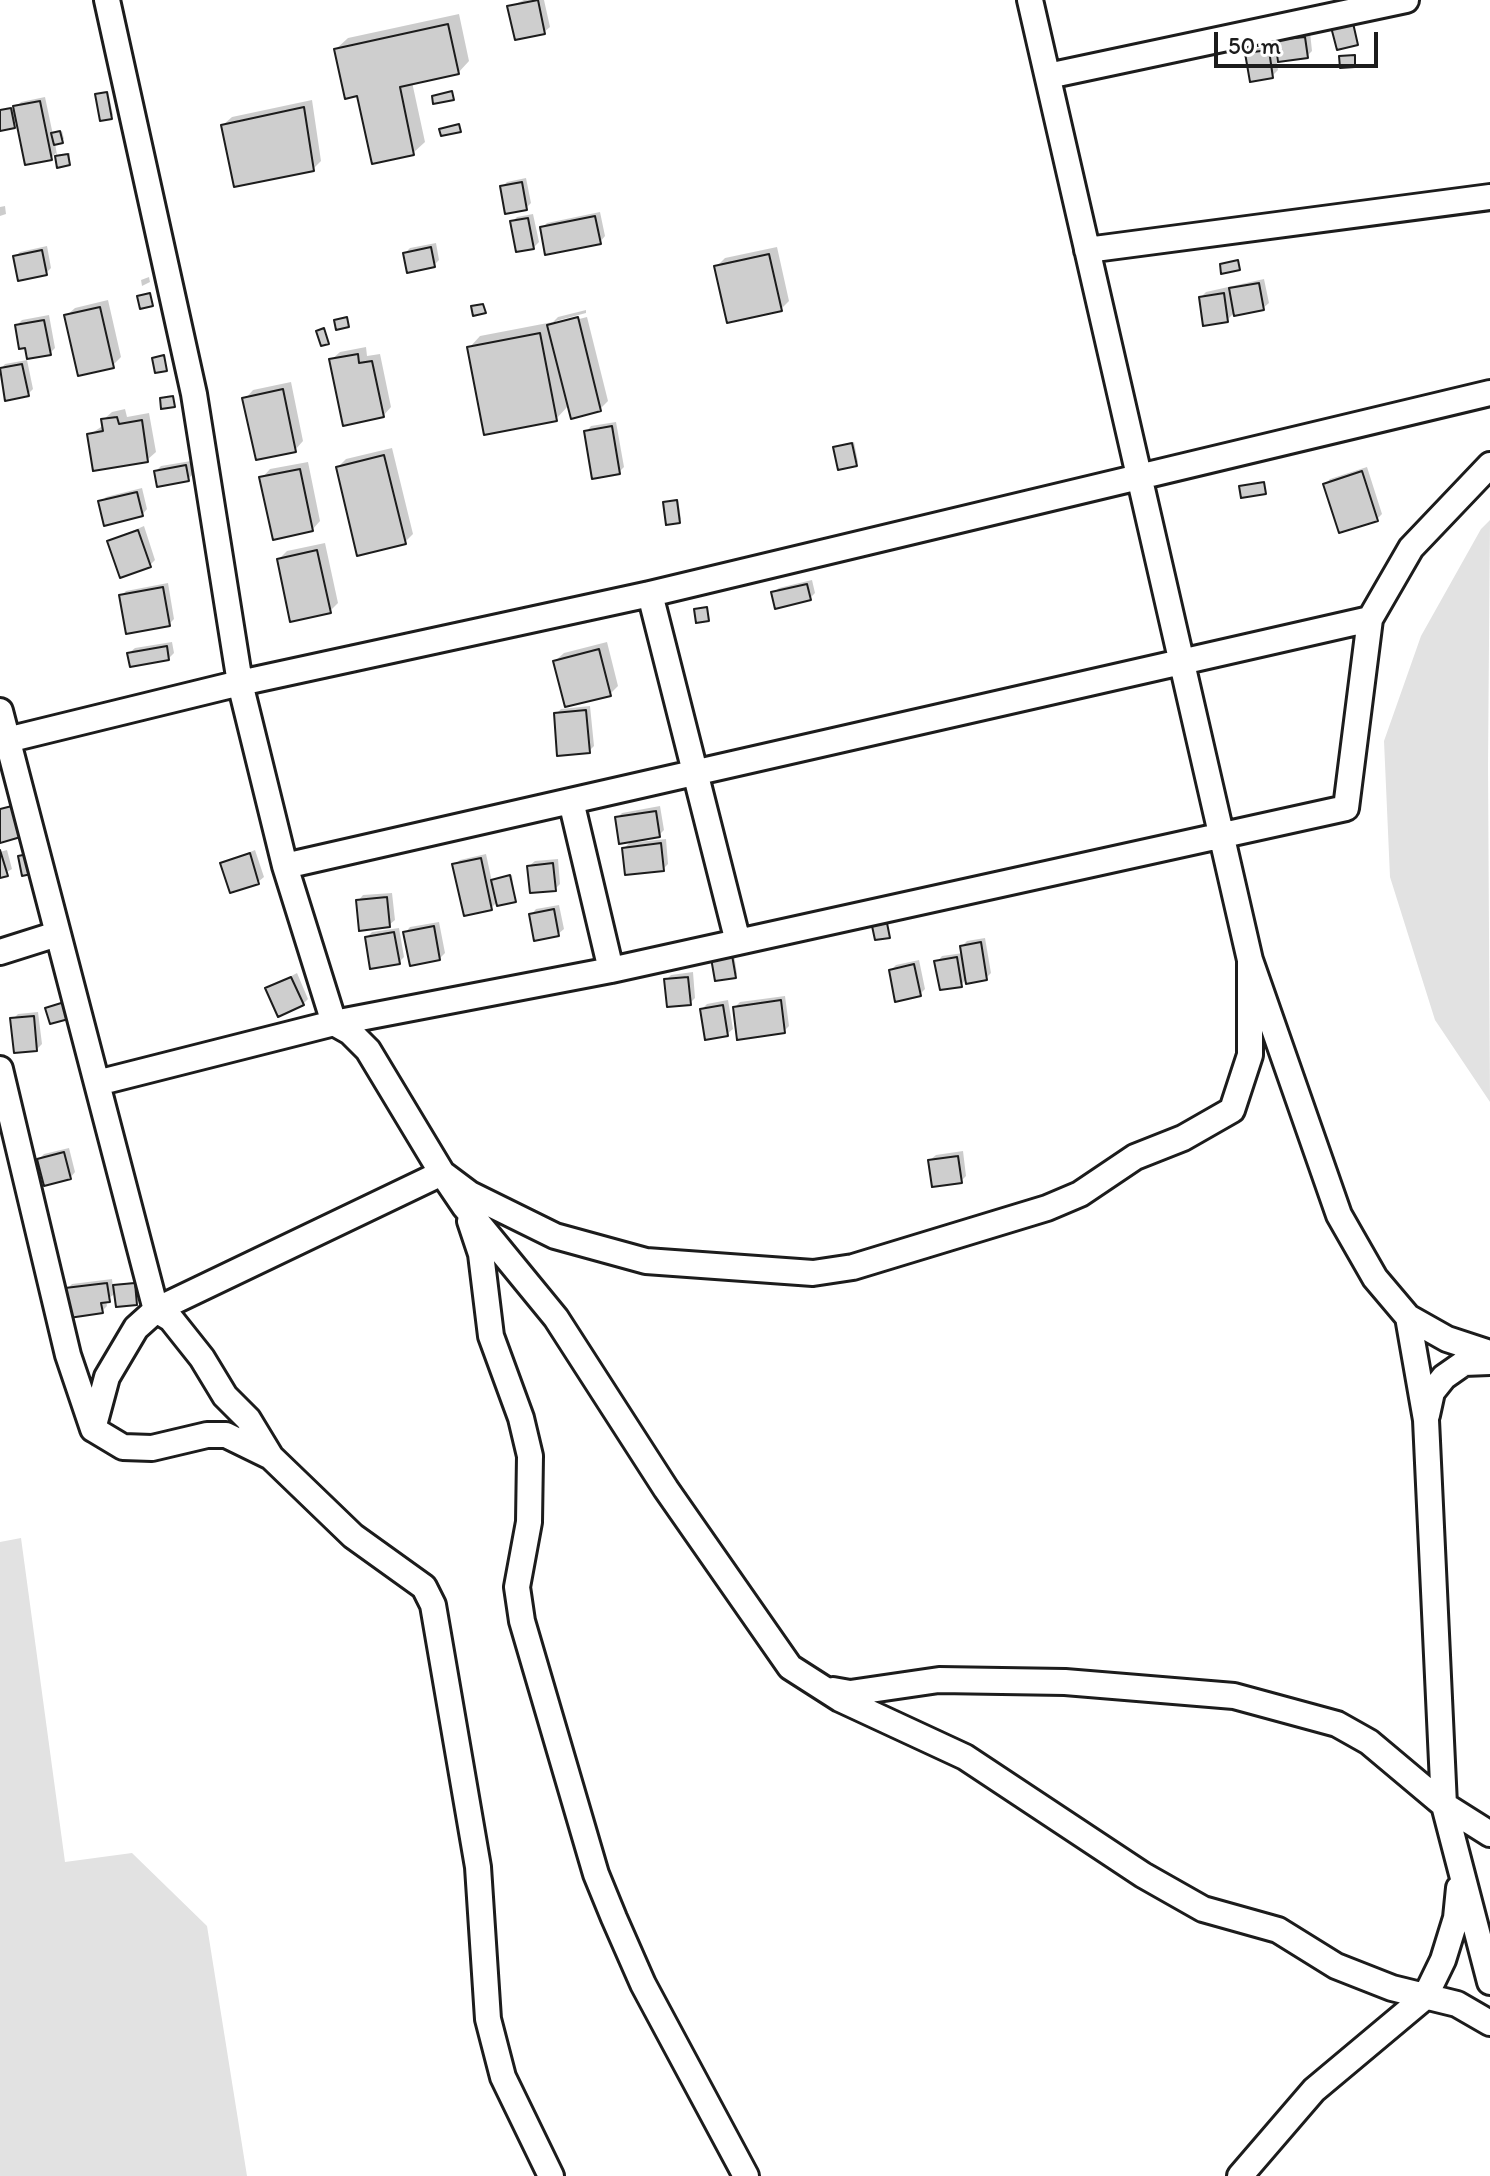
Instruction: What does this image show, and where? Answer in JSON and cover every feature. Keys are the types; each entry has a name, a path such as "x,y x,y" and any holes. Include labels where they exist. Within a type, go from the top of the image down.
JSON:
{"street":[{"path":"107,0 194,394 240,683 285,866 334,1023 350,1032 368,1050 465,1207 556,1318 666,1489 790,1667 819,1687 965,1757 1143,1875 1203,1909 1278,1930 1336,1966 1425,1997 1457,2004 1490,2023"},
{"path":"1030,0 1250,960 1339,1215 1375,1278 1408,1317 1447,1339 1490,1353"},
{"path":"1048,76 1406,0"},
{"path":"1087,250 1490,197"},
{"path":"7,740 240,683 650,594 1490,393"},
{"path":"97,1083 334,1023 611,970 1346,808 1370,619 1411,548 1490,465"},
{"path":"650,594 738,942"},
{"path":"285,866 1370,619"},
{"path":"0,711 156,1310 171,1319 202,1358 225,1396 248,1419 271,1457 353,1536 424,1587 433,1605 478,1867 488,2019 503,2077 551,2176"},
{"path":"571,801 611,970"},
{"path":"0,952 57,934"},
{"path":"442,1173 470,1194 555,1236 646,1261 813,1273 853,1267 1047,1208 1080,1194 1135,1157 1183,1138 1232,1110 1250,1055 1250,960"},
{"path":"0,1069 68,1355 93,1429 123,1447 152,1448 207,1435 226,1435 271,1457"},
{"path":"93,1429 107,1377 136,1328 156,1310 442,1173"},
{"path":"465,1207 481,1254 491,1336 521,1418 530,1456 529,1522 517,1587 522,1621 596,1874 643,1984 746,2176"},
{"path":"1408,1317 1426,1420 1444,1805 1490,1982"},
{"path":"1426,1420 1432,1392 1444,1377 1464,1363 1490,1362"},
{"path":"819,1687 850,1693 939,1680 1065,1682 1234,1696 1337,1724 1369,1742 1444,1805 1490,1834"},
{"path":"1240,2176 1314,2090 1425,1997 1443,1960 1456,1918 1461,1870"}],"shaded area":[{"path":"1490,520 1490,1102 1435,1020 1390,877 1384,741 1421,636 1481,529"},
{"path":"21,1538 65,1862 132,1853 207,1926 247,2176 0,2176 0,1542"}],"building":[{"path":"538,0 545,34 515,40 507,6"},
{"path":"1353,23 1358,45 1337,50 1331,27"},
{"path":"448,24 459,74 400,87 414,155 372,164 357,96 345,99 334,49"},
{"path":"1305,37 1308,58 1278,62 1275,40"},
{"path":"1269,50 1273,78 1250,82 1245,53"},
{"path":"1355,55 1355,67 1340,68 1339,56"},
{"path":"452,91 454,100 433,104 432,96"},
{"path":"107,92 112,119 100,121 95,94"},
{"path":"40,101 52,160 25,165 13,106"},
{"path":"304,107 314,171 234,187 221,125"},
{"path":"11,108 15,128 0,131 0,110"},
{"path":"459,124 461,132 441,136 439,129"},
{"path":"60,131 63,143 54,145 51,133"},
{"path":"68,154 70,165 57,168 55,156"},
{"path":"522,182 527,210 505,214 500,186"},
{"path":"595,216 601,244 545,255 540,227"},
{"path":"528,218 534,249 516,252 510,221"},
{"path":"431,247 435,267 407,273 403,253"},
{"path":"42,250 47,275 18,281 13,256"},
{"path":"769,254 782,311 727,323 714,266"},
{"path":"1238,260 1240,270 1221,274 1220,264"},
{"path":"1259,283 1264,310 1234,316 1229,288"},
{"path":"150,293 153,306 140,309 137,296"},
{"path":"1224,293 1228,322 1203,326 1199,297"},
{"path":"483,304 486,313 473,316 471,306"},
{"path":"100,307 114,368 78,376 64,315"},
{"path":"347,317 349,327 336,330 334,320"},
{"path":"578,317 601,411 571,419 547,325"},
{"path":"44,320 51,355 27,359 25,348 19,349 15,325"},
{"path":"324,328 329,344 321,346 316,331"},
{"path":"540,333 557,421 484,435 467,347"},
{"path":"358,354 359,363 372,361 384,417 343,426 329,359"},
{"path":"164,355 167,371 155,373 152,358"},
{"path":"22,364 29,396 5,401 0,368"},
{"path":"283,389 296,452 256,460 242,398"},
{"path":"173,396 175,407 161,409 160,398"},
{"path":"117,417 119,424 142,420 148,462 93,471 87,434 103,431 101,419"},
{"path":"612,426 620,474 592,479 584,431"},
{"path":"852,443 857,466 838,470 833,447"},
{"path":"384,455 406,544 357,556 336,467"},
{"path":"186,465 189,481 157,487 154,471"},
{"path":"300,469 313,531 273,540 259,477"},
{"path":"1362,471 1378,521 1339,533 1323,484"},
{"path":"1264,482 1266,494 1241,498 1239,486"},
{"path":"137,492 143,516 104,526 98,501"},
{"path":"677,500 680,523 666,525 663,502"},
{"path":"138,530 151,567 120,578 107,541"},
{"path":"317,550 331,613 290,622 277,559"},
{"path":"807,584 811,600 775,609 771,592"},
{"path":"163,587 170,626 126,634 119,595"},
{"path":"707,607 709,621 696,623 694,609"},
{"path":"167,646 169,660 130,667 127,653"},
{"path":"599,649 611,696 565,707 553,661"},
{"path":"586,710 590,753 557,756 554,713"},
{"path":"16,805 24,836 0,843 0,809"},
{"path":"656,811 660,837 619,844 615,817"},
{"path":"661,843 664,871 625,875 622,848"},
{"path":"0,850 8,876 0,878"},
{"path":"33,853 36,873 22,876 18,856"},
{"path":"250,853 259,884 230,893 220,863"},
{"path":"481,858 492,910 464,916 452,864"},
{"path":"553,863 556,891 530,893 527,866"},
{"path":"510,875 516,902 497,906 491,880"},
{"path":"387,897 390,927 359,931 356,900"},
{"path":"554,909 559,936 534,941 529,914"},
{"path":"887,923 890,938 875,940 872,926"},
{"path":"434,926 440,960 410,966 403,932"},
{"path":"394,932 400,964 370,969 365,937"},
{"path":"981,942 987,980 966,984 960,946"},
{"path":"732,955 736,978 715,981 711,958"},
{"path":"957,957 962,987 940,990 934,961"},
{"path":"914,964 921,996 895,1002 889,970"},
{"path":"291,977 304,1005 278,1017 265,988"},
{"path":"688,977 691,1005 667,1007 664,979"},
{"path":"71,1000 76,1017 50,1024 45,1008"},
{"path":"781,1000 785,1033 737,1040 733,1007"},
{"path":"723,1005 728,1036 705,1040 700,1009"},
{"path":"34,1016 37,1051 14,1053 10,1018"},
{"path":"64,1152 71,1179 44,1186 37,1159"},
{"path":"958,1156 962,1183 932,1187 928,1160"},
{"path":"107,1283 110,1302 101,1303 103,1313 69,1318 65,1288"},
{"path":"135,1283 137,1305 116,1307 113,1285"}]}
